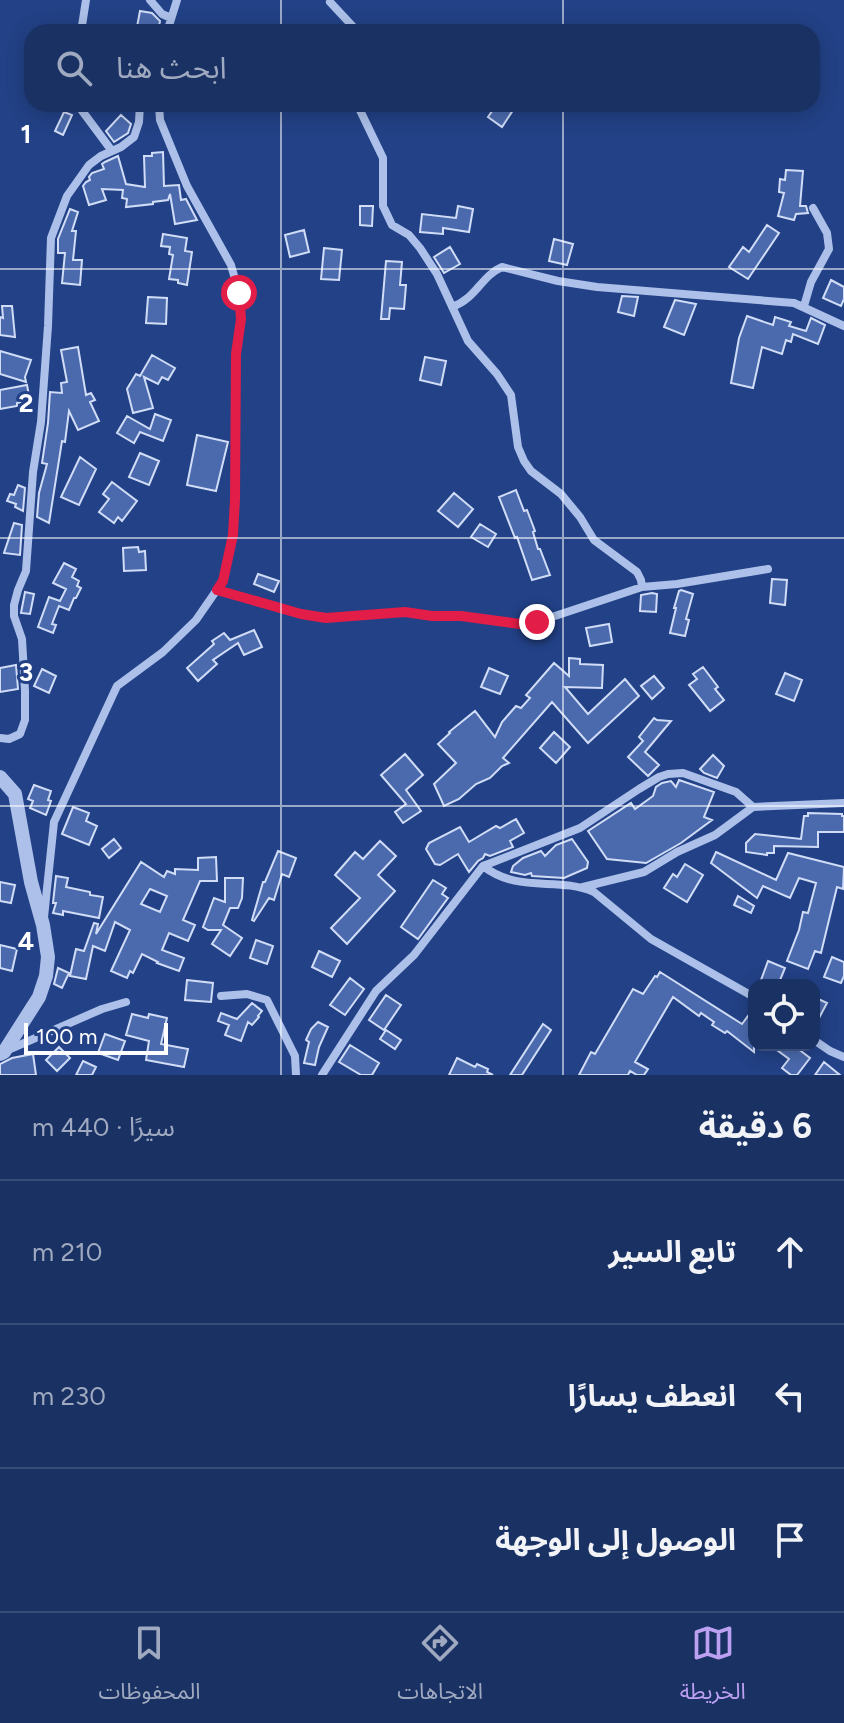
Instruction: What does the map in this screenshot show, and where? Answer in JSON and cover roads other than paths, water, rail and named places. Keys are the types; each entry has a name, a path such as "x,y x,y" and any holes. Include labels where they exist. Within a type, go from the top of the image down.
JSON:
{"street":[{"path":"82,24 86,0"},
{"path":"150,0 162,14 171,18"},
{"path":"169,24 177,0"},
{"path":"330,2 351,24"},
{"path":"82,112 112,151"},
{"path":"0,738 9,739 20,734 25,720 22,639 14,616 14,605 26,571 33,472 41,422 51,238 67,196 89,165 134,137 140,112"},
{"path":"43,925 54,822 117,686 163,652 196,620 223,581 233,535 236,354 241,319 239,293 231,265 187,186 160,112"},
{"path":"361,112 383,158 383,206 387,216 392,225 409,235 420,248 437,274 468,341 511,395 518,447 524,461 531,471 561,494 594,540 637,572 642,587"},
{"path":"804,306 811,282 829,249 827,233 813,208"},
{"path":"452,307 470,298 494,271 502,267 587,286 785,301 804,306 844,326"},
{"path":"217,590 326,618 405,612 520,624 537,622 642,587 768,569"},
{"path":"322,1075 376,991 414,955 483,866 580,828 668,774 683,773 736,792 753,807"},
{"path":"0,777 15,794 48,957 39,997 2,1053"},
{"path":"483,866 504,879 583,887 644,872 677,852 715,835 753,807 844,803"},
{"path":"583,887 602,898 651,939 748,994"},
{"path":"221,996 247,994 267,1000 295,1056 296,1075"},
{"path":"2,1053 102,1009 126,1002"},
{"path":"820,1044 844,1057"}]}
